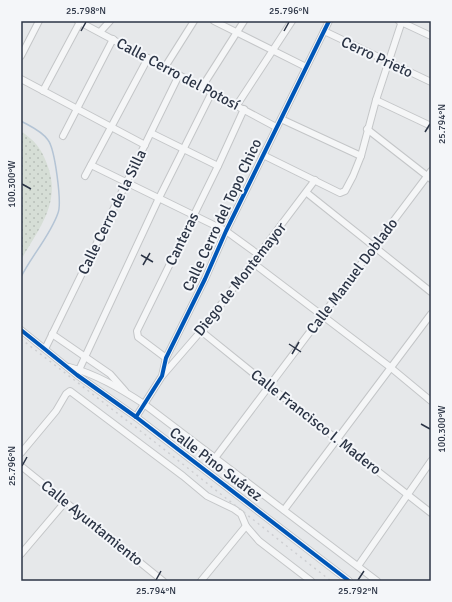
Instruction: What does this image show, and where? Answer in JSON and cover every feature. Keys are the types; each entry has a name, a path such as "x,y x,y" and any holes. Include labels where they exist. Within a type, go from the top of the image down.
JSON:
{"street":[{"path":"21,56 39,21"},
{"path":"43,91 79,21"},
{"name":"Calle Cerro del Potosí","path":"79,21 276,127"},
{"path":"100,32 110,21"},
{"path":"165,67 194,21"},
{"path":"214,21 306,67"},
{"path":"202,87 244,21"},
{"path":"237,105 292,21"},
{"name":"Calle Cerro del Topo Chico","path":"136,417 162,376 166,358 205,279 226,231 276,127 329,21"},
{"path":"263,155 340,193 344,192 353,176 361,156 367,129 401,21 431,36"},
{"name":"Cerro Prieto","path":"324,31 431,82"},
{"path":"63,136 113,39"},
{"path":"85,176 148,58"},
{"name":"Calle Cerro de la Silla","path":"45,349 179,75"},
{"path":"21,79 145,145"},
{"path":"78,372 159,198 212,92"},
{"path":"376,100 431,126"},
{"name":"Canteras","path":"166,358 138,337 137,331 218,166 244,109"},
{"path":"281,119 361,156"},
{"path":"367,129 430,175"},
{"path":"151,133 218,166"},
{"path":"91,165 226,231 259,255"},
{"name":"Calle Manuel Doblado","path":"215,458 430,175"},
{"name":"Diego de Montemayor","path":"162,376 201,330 307,193 315,180"},
{"path":"307,193 431,292"},
{"path":"253,263 323,315 431,401"},
{"path":"284,510 431,314"},
{"name":"Calle Pino Suárez","path":"21,330 68,367 126,392 144,404 377,581"},
{"name":"Calle Francisco I. Madero","path":"201,330 269,386 431,513"},
{"name":"Calle Pino Suárez","path":"52,334 110,374 126,392"},
{"name":"Calle Pino Suárez","path":"78,372 349,581"},
{"path":"21,453 56,411 70,391 208,496 241,514 246,526 260,541 311,581"},
{"path":"358,566 431,461"},
{"name":"Calle Ayuntamiento","path":"21,466 163,581"},
{"path":"21,554 66,501"},
{"path":"201,581 240,531 246,526"}],"shaded area":[{"path":"21,131 40,149 47,164 51,178 52,191 50,203 41,226 21,260"}],"waterway":[{"path":"21,121 39,131 51,145 59,199 58,213 55,221 21,277"}],"railway":[{"path":"21,339 331,581"}],"cycle path":[{"path":"136,417 162,376 166,358 205,279 226,231 329,21"},
{"path":"21,330 77,375 136,417 349,581"}]}
